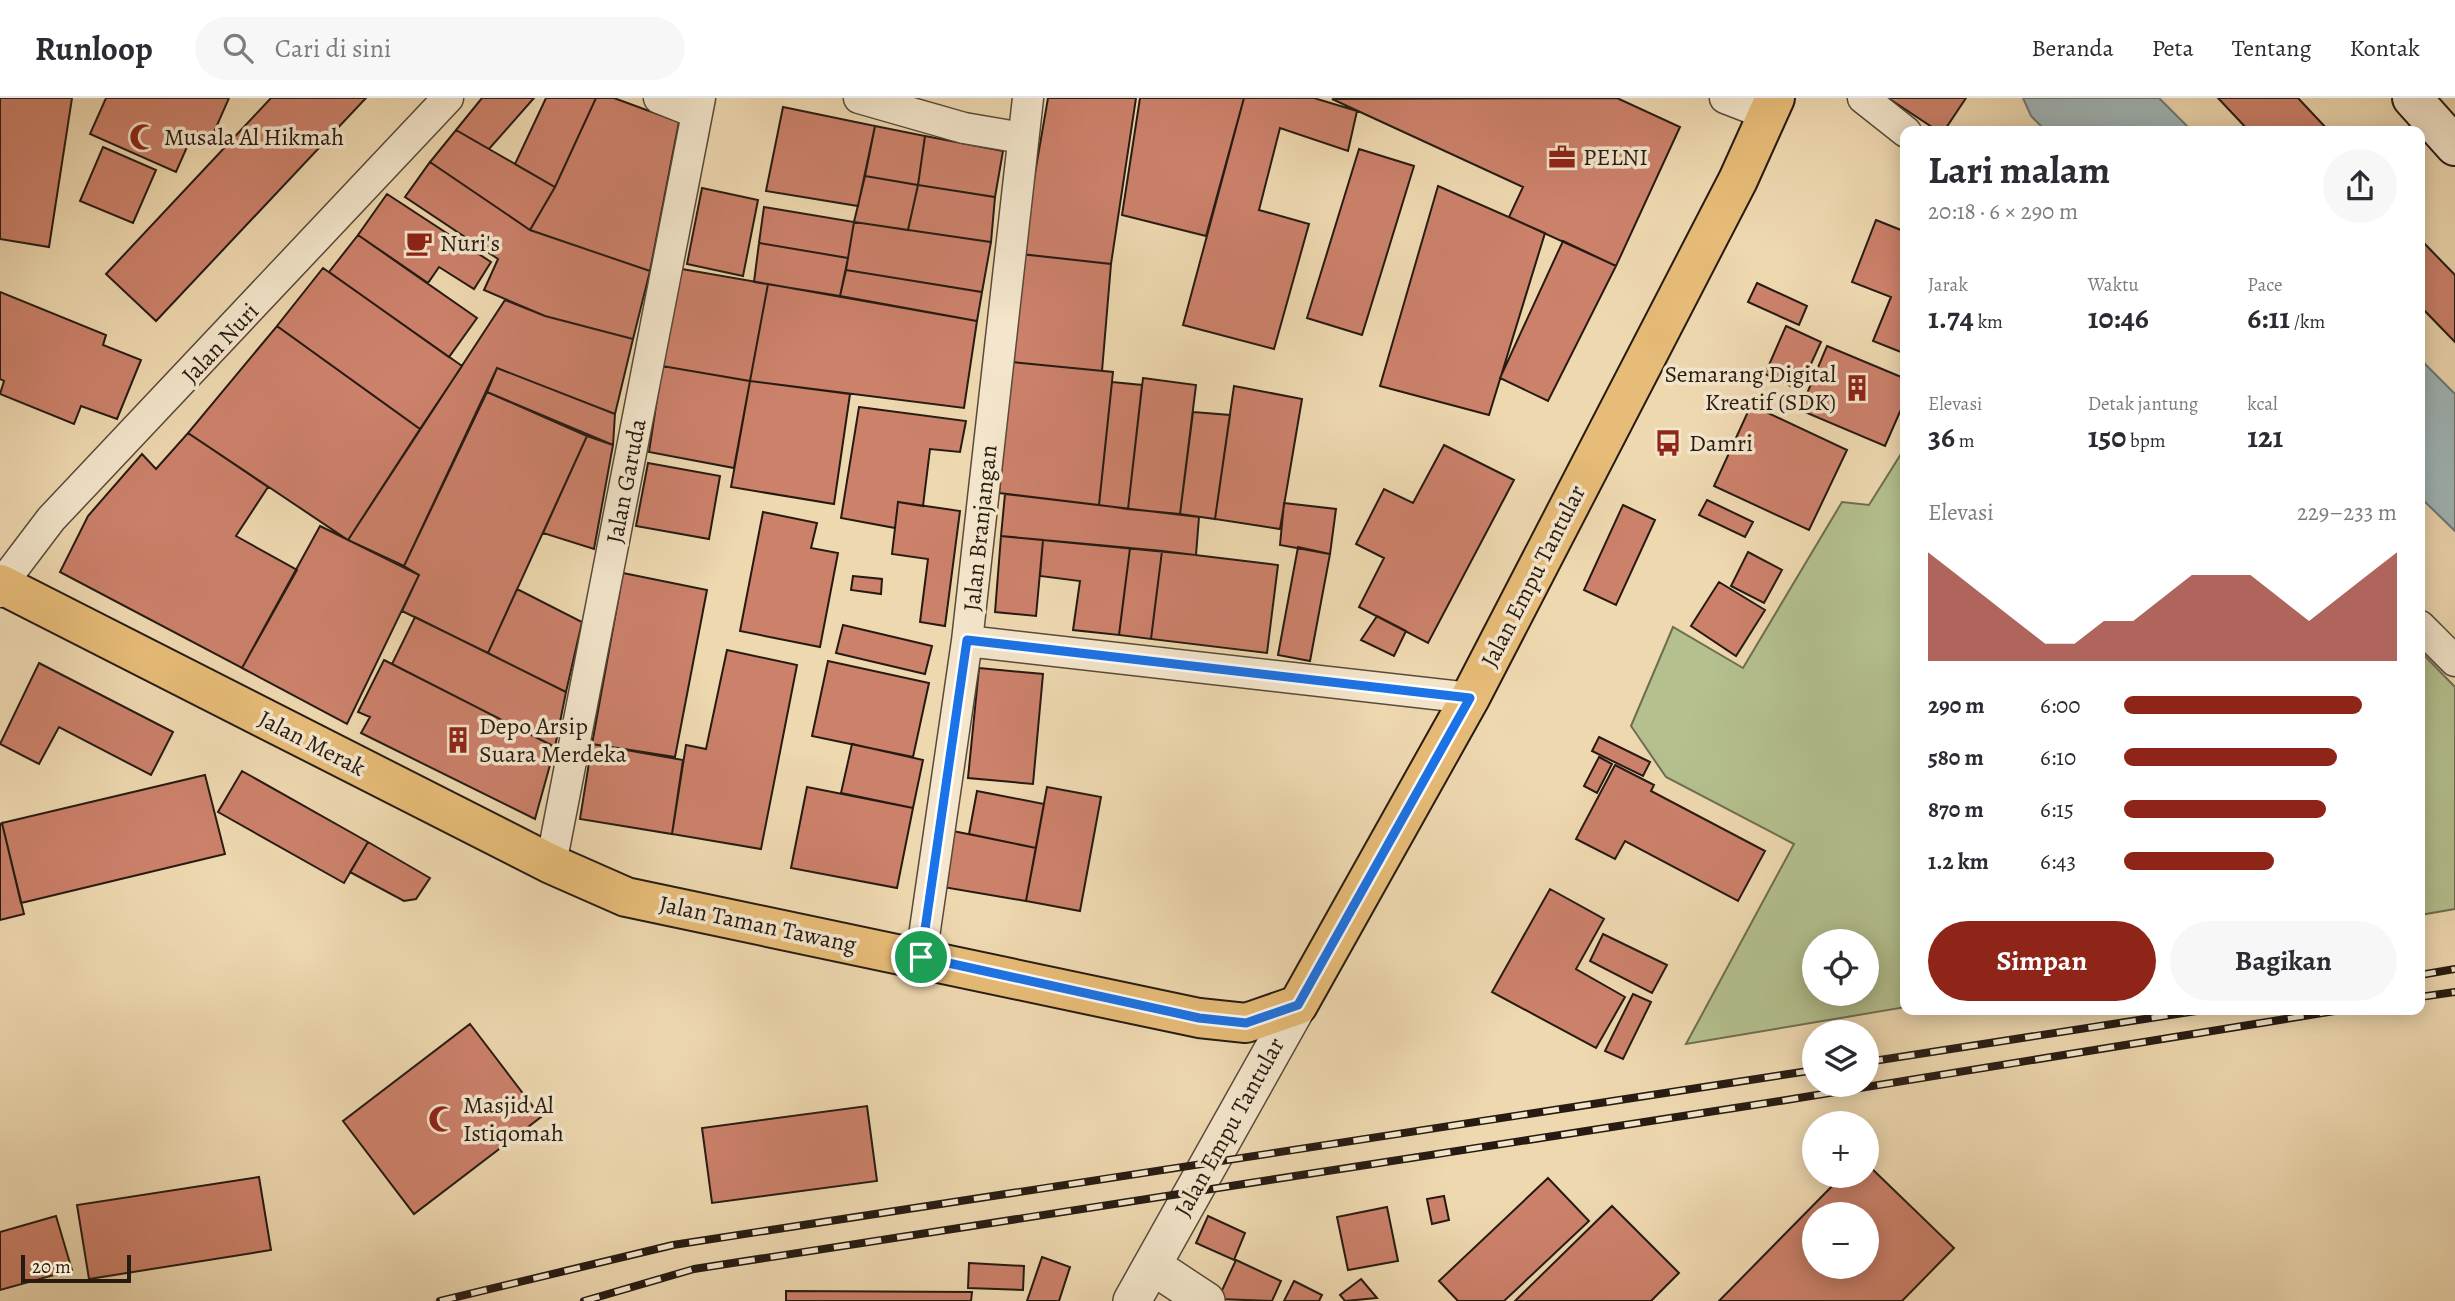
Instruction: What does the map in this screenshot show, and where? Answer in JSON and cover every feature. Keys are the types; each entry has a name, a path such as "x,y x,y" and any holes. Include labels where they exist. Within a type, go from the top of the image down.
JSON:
{"main road":[{"path":"2412,98 2455,146"},
{"name":"Jalan Empu Tantular","path":"1298,1005 1470,698 1738,180 1772,106"},
{"name":"Jalan Merak","path":"0,587 551,864 626,897"},
{"name":"Jalan Taman Tawang","path":"626,897 921,957 1199,1018 1246,1023 1298,1005"}],"street":[{"name":"Jalan Nuri","path":"0,587 51,519 448,98"},
{"path":"659,98 699,106"},
{"path":"859,98 964,128 1022,138"},
{"name":"Jalan Branjangan","path":"921,957 967,640 1028,98"},
{"path":"1725,98 1772,106"},
{"path":"1863,98 1900,127"},
{"name":"Jalan Garuda","path":"551,864 699,106"},
{"path":"2425,631 2455,661"},
{"path":"967,640 1470,698"},
{"name":"Jalan Empu Tantular","path":"1132,1301 1298,1005"},
{"path":"1153,1266 1206,1301"}],"green space":[{"path":"1900,456 1900,1008 1829,1020 1802,1020 1802,1024 1686,1044 1794,844 1666,777 1631,726 1673,627 1743,668 1842,502 1869,505"},
{"path":"2425,656 2455,687 2455,909 2425,914"}],"water":[{"path":"2023,98 2159,98 2187,126 2041,126 2031,116"},
{"path":"2425,364 2455,394 2455,531 2425,502"}],"building":[{"path":"0,98 72,98 49,247 0,239"},
{"name":"Musala Al Hikmah","path":"106,98 229,98 211,139 194,131 176,172 90,134"},
{"path":"271,98 366,98 156,321 106,274"},
{"path":"482,98 534,98 489,149 456,130"},
{"path":"546,98 596,98 555,187 515,164"},
{"path":"596,98 614,98 679,122 650,271 530,230 555,187"},
{"path":"1048,98 1136,98 1111,264 1021,254"},
{"path":"1140,98 1244,98 1206,236 1122,215"},
{"path":"1244,98 1314,98 1357,111 1348,151 1280,128 1259,210 1309,224 1274,349 1183,325"},
{"name":"PELNI","path":"1617,98 1680,127 1616,266 1509,217 1523,187 1332,99"},
{"path":"1888,98 1966,98 1947,126 1930,126"},
{"path":"2218,98 2298,98 2324,126 2244,126"},
{"path":"783,107 875,126 858,206 766,191"},
{"path":"875,126 925,136 918,185 865,176"},
{"path":"456,130 555,187 530,230 430,162"},
{"path":"925,136 1003,151 995,197 918,185"},
{"path":"103,147 156,170 133,223 80,201"},
{"path":"1359,149 1414,166 1362,335 1307,318"},
{"path":"430,162 530,230 650,271 633,339 545,316 484,290 498,259 405,197"},
{"path":"865,176 918,185 908,230 854,222"},
{"path":"918,185 995,197 991,242 908,230"},
{"path":"1438,186 1545,233 1489,415 1380,386"},
{"path":"702,188 758,200 743,276 687,264"},
{"path":"387,194 491,262 474,289 439,267 428,283 358,235"},
{"path":"764,207 854,222 848,258 759,243"},
{"path":"1876,220 1900,230 1900,352 1873,341 1891,297 1852,282"},
{"path":"854,222 991,242 982,292 846,270"},
{"path":"358,235 477,318 449,357 329,272"},
{"path":"1563,241 1616,266 1548,401 1500,378"},
{"path":"759,243 848,258 840,296 754,282"},
{"path":"2425,244 2455,275 2455,342 2425,311"},
{"path":"1021,254 1111,264 1102,371 1012,362"},
{"path":"323,268 462,366 420,429 277,326"},
{"path":"676,268 768,284 750,381 662,366"},
{"path":"846,270 982,292 977,321 840,296"},
{"path":"1757,283 1807,306 1799,325 1748,302"},
{"path":"768,284 977,321 964,408 750,381"},
{"path":"0,292 106,335 103,345 141,360 117,419 81,406 74,424 0,394 4,381 0,379"},
{"path":"505,300 545,316 633,339 615,414 497,368 404,566 348,540"},
{"path":"277,326 420,429 348,540 188,433"},
{"path":"1786,326 1821,342 1799,390 1765,374"},
{"name":"Semarang Digital Kreatif (SDK)","path":"1827,346 1900,376 1900,412 1885,446 1800,410"},
{"path":"1012,362 1113,372 1099,505 999,493"},
{"path":"662,366 750,381 734,468 649,452"},
{"path":"497,368 615,414 613,445 487,392"},
{"path":"1143,378 1196,385 1180,514 1128,509"},
{"path":"750,381 850,394 834,504 731,487"},
{"path":"1112,382 1142,385 1128,509 1099,505"},
{"path":"1234,386 1302,399 1280,529 1215,519"},
{"path":"487,392 587,436 488,653 402,611 419,575 404,566"},
{"path":"1751,405 1847,450 1809,530 1714,486"},
{"path":"859,407 966,421 960,452 930,449 923,506 898,502 895,528 841,518"},
{"path":"1193,412 1230,415 1215,519 1180,514"},
{"path":"188,433 268,487 236,536 297,570 242,668 60,572 88,516 142,454 156,469"},
{"path":"587,436 613,445 594,549 543,533"},
{"path":"1444,445 1514,480 1428,643 1359,607 1384,558 1356,544 1384,489 1413,503"},
{"path":"648,463 720,476 709,539 636,526"},
{"path":"1005,494 1199,517 1196,555 1001,536"},
{"path":"1707,500 1753,522 1745,537 1699,515"},
{"path":"898,502 960,511 945,626 920,622 928,559 892,554"},
{"path":"1284,503 1336,509 1330,554 1280,545"},
{"path":"1623,505 1655,520 1616,605 1584,590"},
{"path":"763,512 817,523 811,548 838,553 820,647 740,631"},
{"path":"320,526 419,575 347,724 242,668"},
{"path":"1001,536 1043,540 1036,616 995,612"},
{"path":"1043,540 1130,548 1119,635 1073,630 1080,581 1040,576"},
{"path":"1298,547 1330,554 1310,661 1278,655"},
{"path":"1130,548 1162,551 1151,639 1119,635"},
{"path":"1162,551 1278,565 1267,653 1151,639"},
{"path":"1748,552 1782,570 1764,603 1731,586"},
{"path":"623,573 707,590 675,757 592,744"},
{"path":"853,576 882,579 881,594 851,590"},
{"path":"1719,582 1765,610 1736,656 1691,626"},
{"path":"517,589 582,622 566,692 488,653"},
{"path":"1377,616 1406,631 1394,656 1361,640"},
{"path":"415,617 566,692 555,747 392,664"},
{"path":"843,625 932,646 925,674 836,653"},
{"path":"727,650 797,665 761,849 672,834 686,745 706,749"},
{"name":"Depo Arsip Suara Merdeka","path":"384,660 555,747 535,819 361,733 370,717 358,712"},
{"path":"828,661 929,683 913,757 812,736"},
{"path":"39,663 173,732 151,775 59,727 39,764 0,744"},
{"path":"979,668 1043,674 1033,784 968,778"},
{"path":"1599,737 1650,762 1643,776 1592,751"},
{"path":"592,744 683,760 672,834 580,819"},
{"path":"852,744 923,760 913,808 841,793"},
{"path":"1599,757 1612,764 1597,793 1584,786"},
{"path":"1615,765 1654,785 1651,791 1765,851 1738,901 1625,841 1615,859 1576,839"},
{"path":"242,771 368,842 344,883 218,812"},
{"path":"205,775 225,854 21,903 2,823"},
{"path":"807,787 913,808 897,888 791,868"},
{"path":"1047,787 1101,797 1080,911 1026,901"},
{"path":"977,791 1044,804 1036,848 969,834"},
{"path":"2,823 24,914 0,920 0,824"},
{"path":"953,831 1036,848 1026,901 943,887"},
{"path":"368,842 430,878 416,899 404,901 350,872"},
{"path":"1550,889 1604,919 1576,969 1625,997 1596,1048 1492,992"},
{"path":"1603,934 1667,965 1652,993 1590,961"},
{"path":"1633,994 1651,1002 1623,1059 1605,1051"},
{"name":"Masjid Al Istiqomah","path":"470,1024 541,1117 414,1214 343,1121"},
{"path":"867,1106 877,1181 712,1203 702,1128"},
{"path":"1879,1176 1954,1248 1902,1301 1719,1301 1802,1217 1802,1279 1879,1279 1879,1202 1816,1202 1830,1188 1879,1188"},
{"path":"259,1177 271,1250 89,1279 77,1205"},
{"path":"1548,1178 1589,1221 1504,1301 1458,1301 1439,1281"},
{"path":"1444,1196 1449,1220 1432,1224 1427,1199"},
{"path":"1612,1206 1679,1273 1651,1301 1515,1301"},
{"path":"1387,1207 1398,1261 1348,1270 1337,1217"},
{"path":"56,1216 72,1270 0,1290 0,1232"},
{"path":"1208,1216 1245,1233 1234,1260 1196,1243"},
{"path":"1042,1257 1070,1267 1059,1301 1027,1301"},
{"path":"1236,1260 1281,1281 1272,1301 1218,1299"},
{"path":"969,1263 1024,1266 1023,1290 968,1288"},
{"path":"1361,1279 1377,1298 1345,1301 1340,1295"},
{"path":"1294,1281 1322,1295 1319,1301 1284,1301"},
{"path":"786,1291 972,1292 971,1301 786,1301"}],"railway":[{"path":"2425,974 2455,969"},
{"path":"2425,996 2455,992"},
{"path":"1879,1060 2171,1015"},
{"path":"584,1301 694,1269 1780,1101 2310,1015"},
{"path":"440,1301 673,1245 1802,1072"}],"place":[{"name":"Musala Al Hikmah","path":"143,137"},
{"name":"PELNI","path":"1562,157"},
{"name":"Nuri's","path":"419,243"},
{"name":"Semarang Digital Kreatif (SDK)","path":"1857,388"},
{"name":"Damri","path":"1668,443"},
{"name":"Depo Arsip Suara Merdeka","path":"458,740"},
{"name":"Masjid Al Istiqomah","path":"442,1119"}],"route":[{"path":"967,640 1470,698 1298,1005 1246,1023 1199,1018 921,957 967,640"}]}
